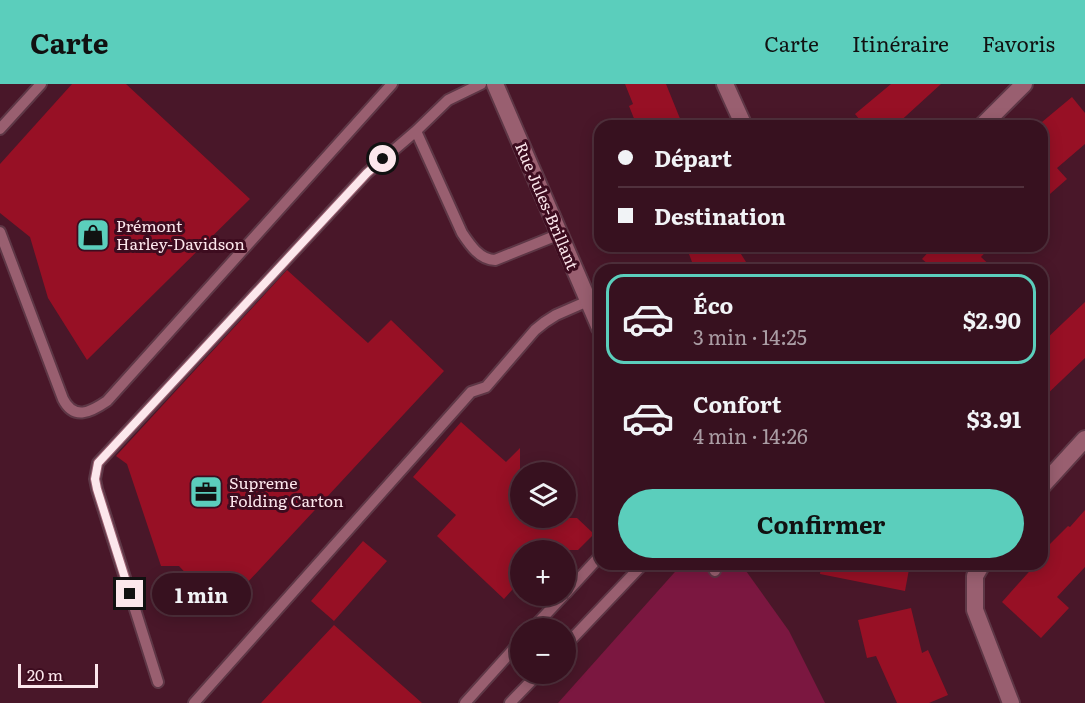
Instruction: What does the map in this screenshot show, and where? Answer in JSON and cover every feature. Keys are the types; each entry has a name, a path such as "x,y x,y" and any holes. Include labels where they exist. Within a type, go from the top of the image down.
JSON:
{"street":[{"name":"Rue Jules-Brillant","path":"495,84 594,314"},
{"path":"725,84 741,120"},
{"path":"988,120 1024,84"},
{"path":"1048,479 1085,439"},
{"path":"978,570 975,576 975,610 1011,703"}],"lane":[{"path":"0,129 41,84"},
{"path":"0,232 66,407 73,412 86,412 97,408 107,401 392,84"},
{"path":"158,682 97,489 95,479 98,463 367,173 448,100 481,84"},
{"path":"416,131 462,233 479,254 489,260 495,260 560,234"},
{"path":"194,703 471,392 486,387 535,330 545,322 588,301"},
{"path":"576,581 594,562"},
{"path":"576,634 637,570"},
{"path":"542,618 553,606"},
{"path":"465,703 510,653"},
{"path":"510,703 528,684"}],"shaded area":[{"path":"677,570 745,570 789,631 825,703 558,703"}],"building":[{"path":"72,84 126,84 250,199 87,360 48,298 30,237 0,213 0,164"},
{"path":"625,84 666,84 681,120 635,120 629,106 633,104"},
{"path":"891,84 941,84 902,120 860,120 855,114"},
{"path":"1072,97 1085,113 1085,144 1057,168 1067,179 1048,196 1048,120 1044,120"},
{"path":"688,252 740,252 747,264 693,264"},
{"path":"928,252 986,252 981,257 989,264 928,264 922,259"},
{"path":"287,270 368,343 391,320 444,371 221,611 179,566 161,566 127,464 116,456"},
{"path":"1085,302 1085,358 1048,393 1048,337"},
{"path":"461,422 506,462 520,448 520,462 510,462 510,528 576,528 577,518 594,534 578,550 576,550 576,540 510,540 510,592 504,599 437,536 456,515 413,477"},
{"path":"1085,510 1085,567 1057,597 1069,608 1041,638 1002,602 1031,570 1048,570 1048,546 1068,526 1070,527"},
{"path":"363,541 387,561 334,621 311,601"},
{"path":"820,570 909,570 905,591 820,574"},
{"path":"911,608 922,653 928,650 948,695 929,703 897,703 876,656 867,658 858,620"},
{"path":"334,625 422,703 261,703"}],"place":[{"name":"Prémont Harley-Davidson","path":"93,235"},
{"name":"Supreme Folding Carton","path":"206,492"}],"route":[{"path":"130,594 97,489 95,479 98,463 367,173 383,159"}]}
